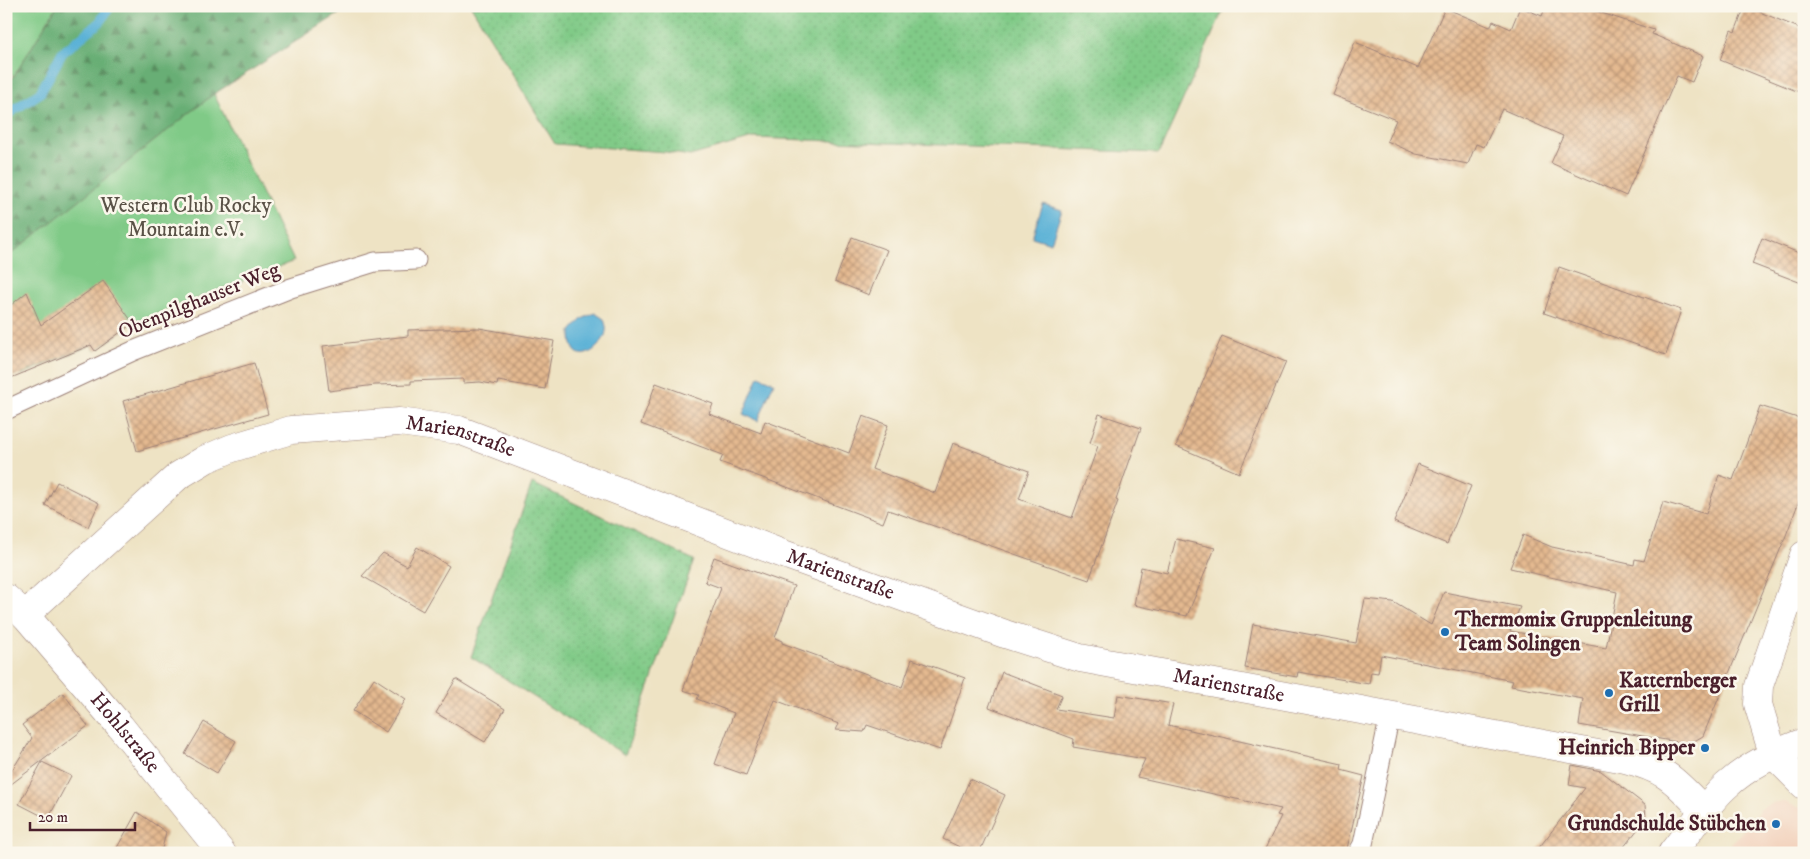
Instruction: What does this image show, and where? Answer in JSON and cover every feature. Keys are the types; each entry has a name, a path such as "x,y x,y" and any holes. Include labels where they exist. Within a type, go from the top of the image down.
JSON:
{"street":[{"name":"Marienstraße","path":"16,607 171,482 206,459 232,448 291,430 399,422 460,430 786,555 1006,634 1080,658 1488,732 1640,763 1665,773 1676,781 1704,811"},
{"path":"1802,568 1758,686 1758,704 1773,754 1804,785"},
{"name":"Hohlstraße","path":"16,607 120,726 222,853"},
{"path":"1672,853 1725,787 1754,765 1773,754 1804,742"}],"lane":[{"name":"Obenpilghauser Weg","path":"6,410 133,351 291,288 375,262 416,260"},
{"path":"1358,853 1363,844 1390,715"}],"shaded area":[{"name":"Grundschulde Stübchen","path":"1775,802 1785,802 1804,810 1804,853 1724,853 1761,809"}],"green space":[{"path":"6,6 57,6 14,76 6,71"},
{"path":"57,6 351,6 214,94 6,258 6,81 14,76"},
{"path":"471,6 1225,6 1159,153 753,138 690,156 666,152 555,144"},
{"name":"Western Club Rocky Mountain e.V.","path":"214,94 294,261 133,323 95,351 91,345 20,375 6,351 6,258"},
{"path":"532,483 694,560 625,755 471,657"}],"water":[{"path":"1043,204 1062,210 1051,243 1032,237"},
{"path":"595,313 604,319 605,336 602,342 592,351 587,354 581,354 573,347 571,331 582,319"},
{"path":"759,376 774,382 758,421 743,414"}],"building":[{"path":"1546,6 1580,6 1654,30 1652,34 1703,56 1692,82 1677,76 1626,196 1551,163 1563,136 1502,109 1484,147 1476,144 1468,164 1416,154 1387,141 1396,120 1333,95 1355,42 1418,68 1445,8 1490,27 1493,21 1511,29 1520,7 1542,16"},
{"path":"1745,6 1804,30 1804,94 1720,60 1731,30 1735,32"},
{"path":"852,237 887,250 869,295 835,281"},
{"path":"1762,238 1804,255 1804,284 1752,264"},
{"path":"1559,267 1681,310 1666,355 1544,313"},
{"path":"103,281 133,323 95,351 91,345 6,380 6,309 27,292 41,325"},
{"path":"479,328 554,341 545,389 498,381 497,385 480,382 463,383 463,379 411,381 411,384 375,385 329,391 323,346 408,336 408,330"},
{"path":"1222,336 1286,362 1239,473 1176,446"},
{"path":"254,363 268,414 137,451 123,401"},
{"path":"656,383 713,404 709,414 761,433 765,421 849,453 863,416 888,425 872,469 935,493 953,443 1029,471 1019,499 1072,518 1098,446 1090,443 1099,414 1141,428 1116,500 1118,501 1089,580 888,510 883,523 720,462 723,455 641,424"},
{"path":"1760,406 1804,420 1804,488 1703,736 1689,744 1579,725 1583,699 1511,686 1513,681 1381,655 1378,673 1371,672 1369,684 1298,672 1297,677 1245,668 1253,624 1356,643 1365,599 1393,602 1431,625 1444,592 1520,607 1510,631 1606,648 1617,592 1510,568 1523,535 1552,547 1634,565 1635,559 1644,561 1663,502 1706,514 1719,475 1733,480"},
{"path":"1418,464 1471,486 1447,544 1394,522"},
{"path":"57,482 99,503 88,527 45,505"},
{"path":"1176,539 1215,548 1187,616 1134,605 1141,567 1167,573"},
{"path":"417,547 449,566 423,611 362,576 383,553 407,566"},
{"path":"714,557 794,586 775,638 782,641 782,643 902,687 912,659 965,678 940,750 867,725 864,732 836,730 839,724 775,700 746,775 715,764 734,713 697,699 699,695 683,690 721,588 705,582"},
{"path":"1002,672 1062,695 1056,709 1114,718 1118,695 1173,704 1168,725 1342,764 1341,770 1364,776 1346,853 1263,853 1281,816 1277,815 1281,809 1137,777 1145,759 1073,747 1074,739 989,707"},
{"path":"374,678 406,699 386,732 353,711"},
{"path":"456,679 505,709 485,742 436,713"},
{"path":"63,693 88,726 6,788 6,780 32,738 22,725"},
{"path":"204,722 236,741 217,773 185,754"},
{"path":"42,762 71,776 48,819 19,804"},
{"path":"1572,765 1601,771 1645,805 1646,819 1619,853 1535,853 1585,788 1569,785"},
{"path":"970,779 1005,795 979,853 972,853 943,839"},
{"path":"137,812 166,832 161,853 114,853"}],"waterway":[{"path":"6,115 40,93 62,53 100,22 110,6"}],"place":[{"name":"Thermomix Gruppenleitung Team Solingen","path":"1445,632"},
{"name":"Katternberger Grill","path":"1609,693"},
{"name":"Heinrich Bipper","path":"1705,748"},
{"name":"Grundschulde Stübchen","path":"1776,824"}]}
